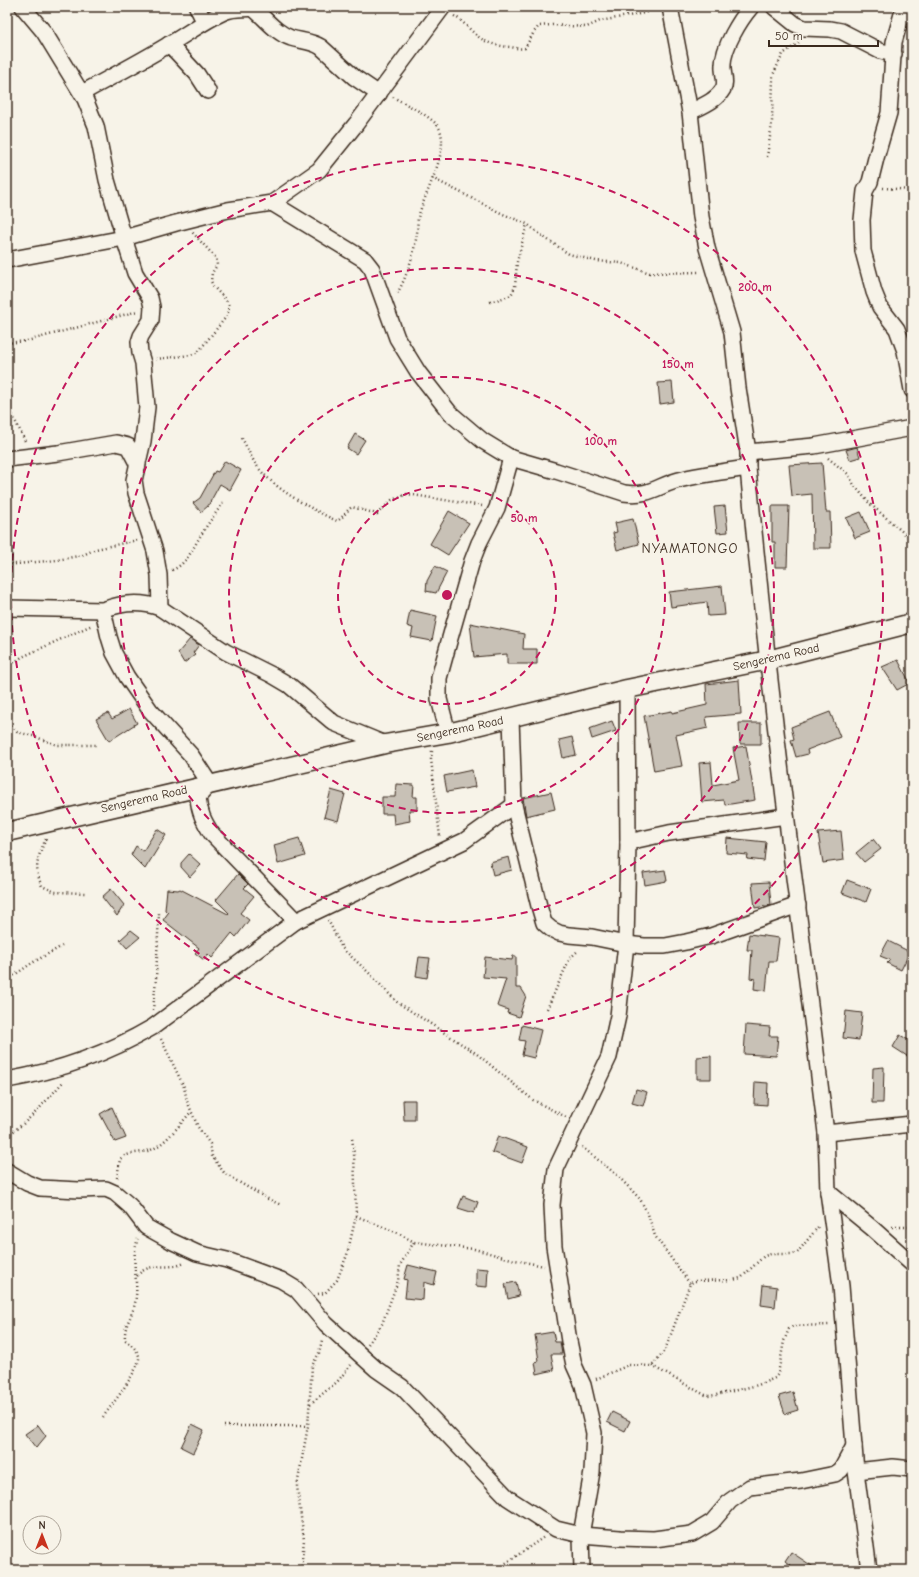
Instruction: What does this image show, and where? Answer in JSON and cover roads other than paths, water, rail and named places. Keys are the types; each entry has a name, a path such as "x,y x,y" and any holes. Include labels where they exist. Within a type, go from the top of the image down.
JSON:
{"main road":[{"name":"Sengerema Road","path":"7,832 57,819 385,744 442,734 627,690 768,660 912,623"}],"street":[{"path":"24,7 44,32 82,93 96,126 107,180 135,273 150,298 152,320 141,336 139,342 143,363 147,407 138,465 134,480 136,493 155,551 159,575 160,608"},
{"path":"197,7 204,21"},
{"path":"670,7 690,112 701,217 707,248 732,332 738,388 748,452 756,562 826,1133 828,1192 832,1212 844,1324 856,1471 869,1570"},
{"path":"690,112 709,103 719,95 724,87 723,64 725,54 734,32 743,16 751,7"},
{"path":"774,7 795,24 804,28 841,31 880,51 894,54"},
{"path":"904,7 894,42 889,113 870,182 865,191 862,220 864,251 874,292 880,307 897,329 905,351 912,390"},
{"path":"82,93 169,44 204,21 235,8 257,8 278,31 291,38 316,43 354,77 380,92"},
{"path":"7,260 124,238 228,210 272,203 319,170 356,124 442,9"},
{"path":"169,44 197,74 208,91"},
{"path":"272,203 365,260 372,269 397,338 418,372 450,413 483,441 511,458 624,493 636,495 646,493 682,479 748,468"},
{"path":"748,452 814,446 912,428"},
{"path":"14,458 58,453 116,443 128,446 138,465"},
{"path":"442,734 439,678 472,561 479,543 497,508 511,458"},
{"path":"7,608 104,615 116,605 150,604 160,608 226,652 272,674 290,685 334,723 385,744"},
{"path":"104,615 112,648 127,677 150,710 191,755 210,784 198,797 199,808 204,821 212,834 296,921"},
{"path":"582,1570 581,1535 592,1472 594,1433 583,1385 574,1365 569,1341 554,1246 552,1205 556,1169 609,1057 618,1016 626,944 628,842 627,690"},
{"path":"511,718 514,805 535,893 544,923 551,929 559,933 592,937 626,944 665,946 711,936 798,905"},
{"path":"7,1080 25,1077 79,1062 132,1039 153,1027 296,921 321,907 464,841 514,805"},
{"path":"628,842 669,833 786,816"},
{"path":"826,1133 912,1124"},
{"path":"7,1171 27,1183 40,1188 79,1190 106,1189 115,1193 130,1206 146,1227 171,1241 197,1253 227,1260 281,1280 296,1289 326,1324 376,1369 402,1387 508,1498 556,1529 581,1535 620,1538 654,1539 692,1534 712,1522 730,1501 750,1487 801,1481 835,1474 841,1470 854,1446"},
{"path":"828,1192 872,1228 912,1264"},
{"path":"856,1471 893,1467 912,1469"}],"district":[{"name":"NYAMATONGO","path":"690,548"}]}
